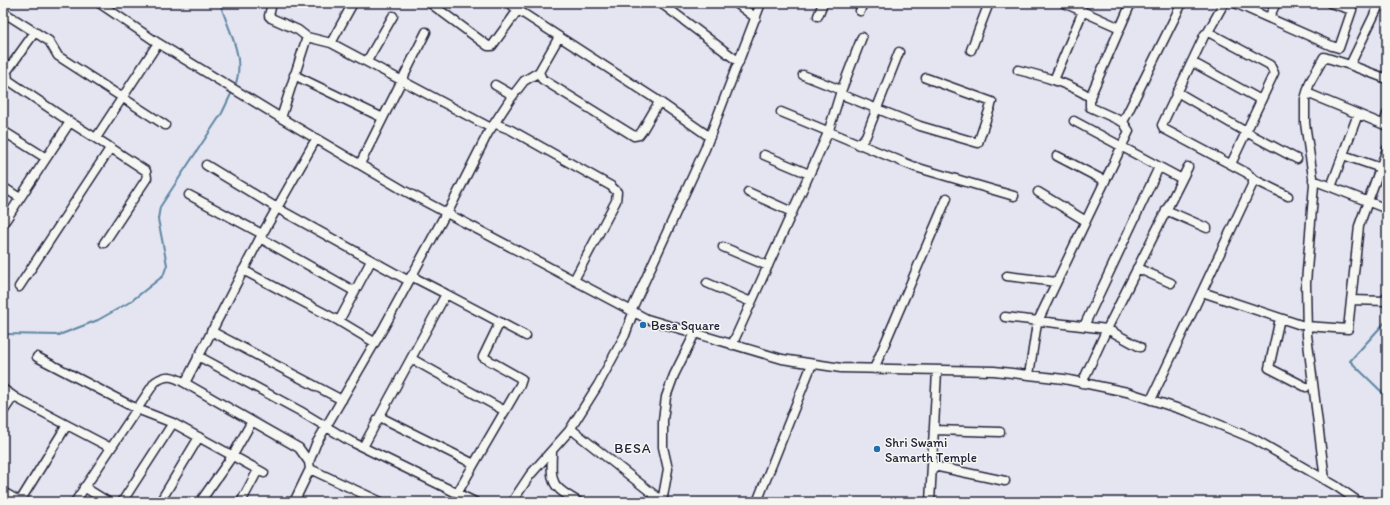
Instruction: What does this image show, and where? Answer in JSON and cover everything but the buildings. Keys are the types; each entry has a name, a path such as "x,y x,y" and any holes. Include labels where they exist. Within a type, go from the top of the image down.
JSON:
{"street":[{"path":"99,3 158,43 316,139 446,213 647,319 782,359 812,364 841,368 994,371 1082,383 1127,392 1189,412 1254,439 1336,486 1358,502"},
{"path":"272,3 269,16 271,18 298,30 307,37 331,43 367,61 401,82 493,126 511,130 611,186 617,192 616,200 574,280"},
{"path":"331,43 353,3"},
{"path":"430,3 488,46 492,46 518,10"},
{"path":"509,3 710,137"},
{"path":"661,3 739,62"},
{"path":"736,3 756,18"},
{"path":"512,502 530,475 571,429 598,385 625,335 632,312 710,137 761,3"},
{"path":"818,16 822,3"},
{"path":"971,50 989,3"},
{"path":"1064,3 1120,28"},
{"path":"1030,375 1038,321 1129,131 1123,122 1090,107 1090,97 1131,3"},
{"path":"1123,122 1182,3"},
{"path":"1224,3 1208,32 1205,34 1177,92 1163,122 1164,129 1288,196"},
{"path":"1235,3 1339,48 1352,10 1330,3"},
{"path":"1269,18 1276,3"},
{"path":"1350,65 1380,3"},
{"path":"1054,80 1083,11"},
{"path":"3,12 49,41 58,56 165,125"},
{"path":"367,61 393,16"},
{"path":"35,32 7,71 6,76 8,80 146,172 146,178 104,243"},
{"path":"360,164 426,32"},
{"path":"1208,32 1270,65 1274,73 1231,164"},
{"path":"294,502 326,427 493,126 524,80 539,72 559,36"},
{"path":"281,118 307,37"},
{"path":"732,345 828,132 841,92 862,37"},
{"path":"96,138 158,43"},
{"path":"1325,480 1304,326 1313,180 1305,123 1307,93 1310,82 1332,46"},
{"path":"859,145 866,136 899,52"},
{"path":"1324,57 1387,79"},
{"path":"1192,62 1261,100"},
{"path":"1018,70 1076,88 1090,97"},
{"path":"539,72 542,79 634,136 638,135 642,131 659,102"},
{"path":"294,75 383,118"},
{"path":"803,75 877,109 920,126 978,143 992,102 926,78"},
{"path":"495,85 509,93 512,98"},
{"path":"1177,92 1246,132 1297,159"},
{"path":"1307,93 1385,126 1387,114"},
{"path":"781,112 915,167 1014,196"},
{"path":"1331,187 1358,114"},
{"path":"3,224 70,122"},
{"path":"1074,122 1182,179"},
{"path":"3,131 46,158"},
{"path":"185,383 261,236 316,139"},
{"path":"19,287 109,150 108,146"},
{"path":"1202,292 1304,326 1348,329 1359,226 1368,201 1384,169 1387,149"},
{"path":"764,155 809,174"},
{"path":"1343,155 1384,169"},
{"path":"1057,156 1105,181"},
{"path":"206,165 277,208 371,261 446,294 526,336"},
{"path":"1084,326 1159,167"},
{"path":"1082,383 1107,329 1188,167"},
{"path":"1151,400 1253,183 1253,178"},
{"path":"1313,180 1387,209"},
{"path":"3,187 20,198"},
{"path":"748,192 792,212"},
{"path":"1038,192 1086,221"},
{"path":"189,195 354,291"},
{"path":"874,369 947,198"},
{"path":"1166,210 1207,228"},
{"path":"723,247 768,266"},
{"path":"339,321 371,261"},
{"path":"1137,268 1171,283"},
{"path":"243,270 339,321 374,342"},
{"path":"1007,276 1056,282"},
{"path":"707,283 751,302"},
{"path":"363,448 446,294"},
{"path":"1351,300 1386,301 1387,296"},
{"path":"1005,317 1107,329 1140,346"},
{"path":"1280,318 1268,368 1306,387"},
{"path":"458,492 522,380 483,357 500,322"},
{"path":"211,331 342,400"},
{"path":"571,429 662,502 668,469 663,447 663,420 666,397 674,375 695,334"},
{"path":"198,356 300,411 363,448 458,492 475,502"},
{"path":"37,357 137,409 173,423 261,471 241,502"},
{"path":"412,359 505,411"},
{"path":"757,502 812,364"},
{"path":"930,502 934,466 937,371"},
{"path":"75,502 155,382 169,375 251,423 299,448 309,465 381,502"},
{"path":"3,389 16,398 111,448"},
{"path":"3,412 11,400 16,398"},
{"path":"380,417 474,464"},
{"path":"122,502 173,423"},
{"path":"205,500 251,423"},
{"path":"3,492 21,502 67,425"},
{"path":"935,430 1000,432"},
{"path":"160,502 199,437"},
{"path":"552,451 552,482 562,492 576,501"},
{"path":"934,466 1006,481"},
{"path":"84,487 108,502"}],"waterway":[{"path":"220,3 235,44 237,54 238,75 235,86"},
{"path":"3,334 59,335 98,320 130,302 163,276 167,265 158,219 160,207 222,113 232,92"},
{"path":"1387,320 1350,361 1387,397"}],"place":[{"name":"Besa Square","path":"643,325"},
{"name":"Shri Swami Samarth Temple","path":"877,449"}],"district":[{"name":"BESA","path":"633,448"}]}
